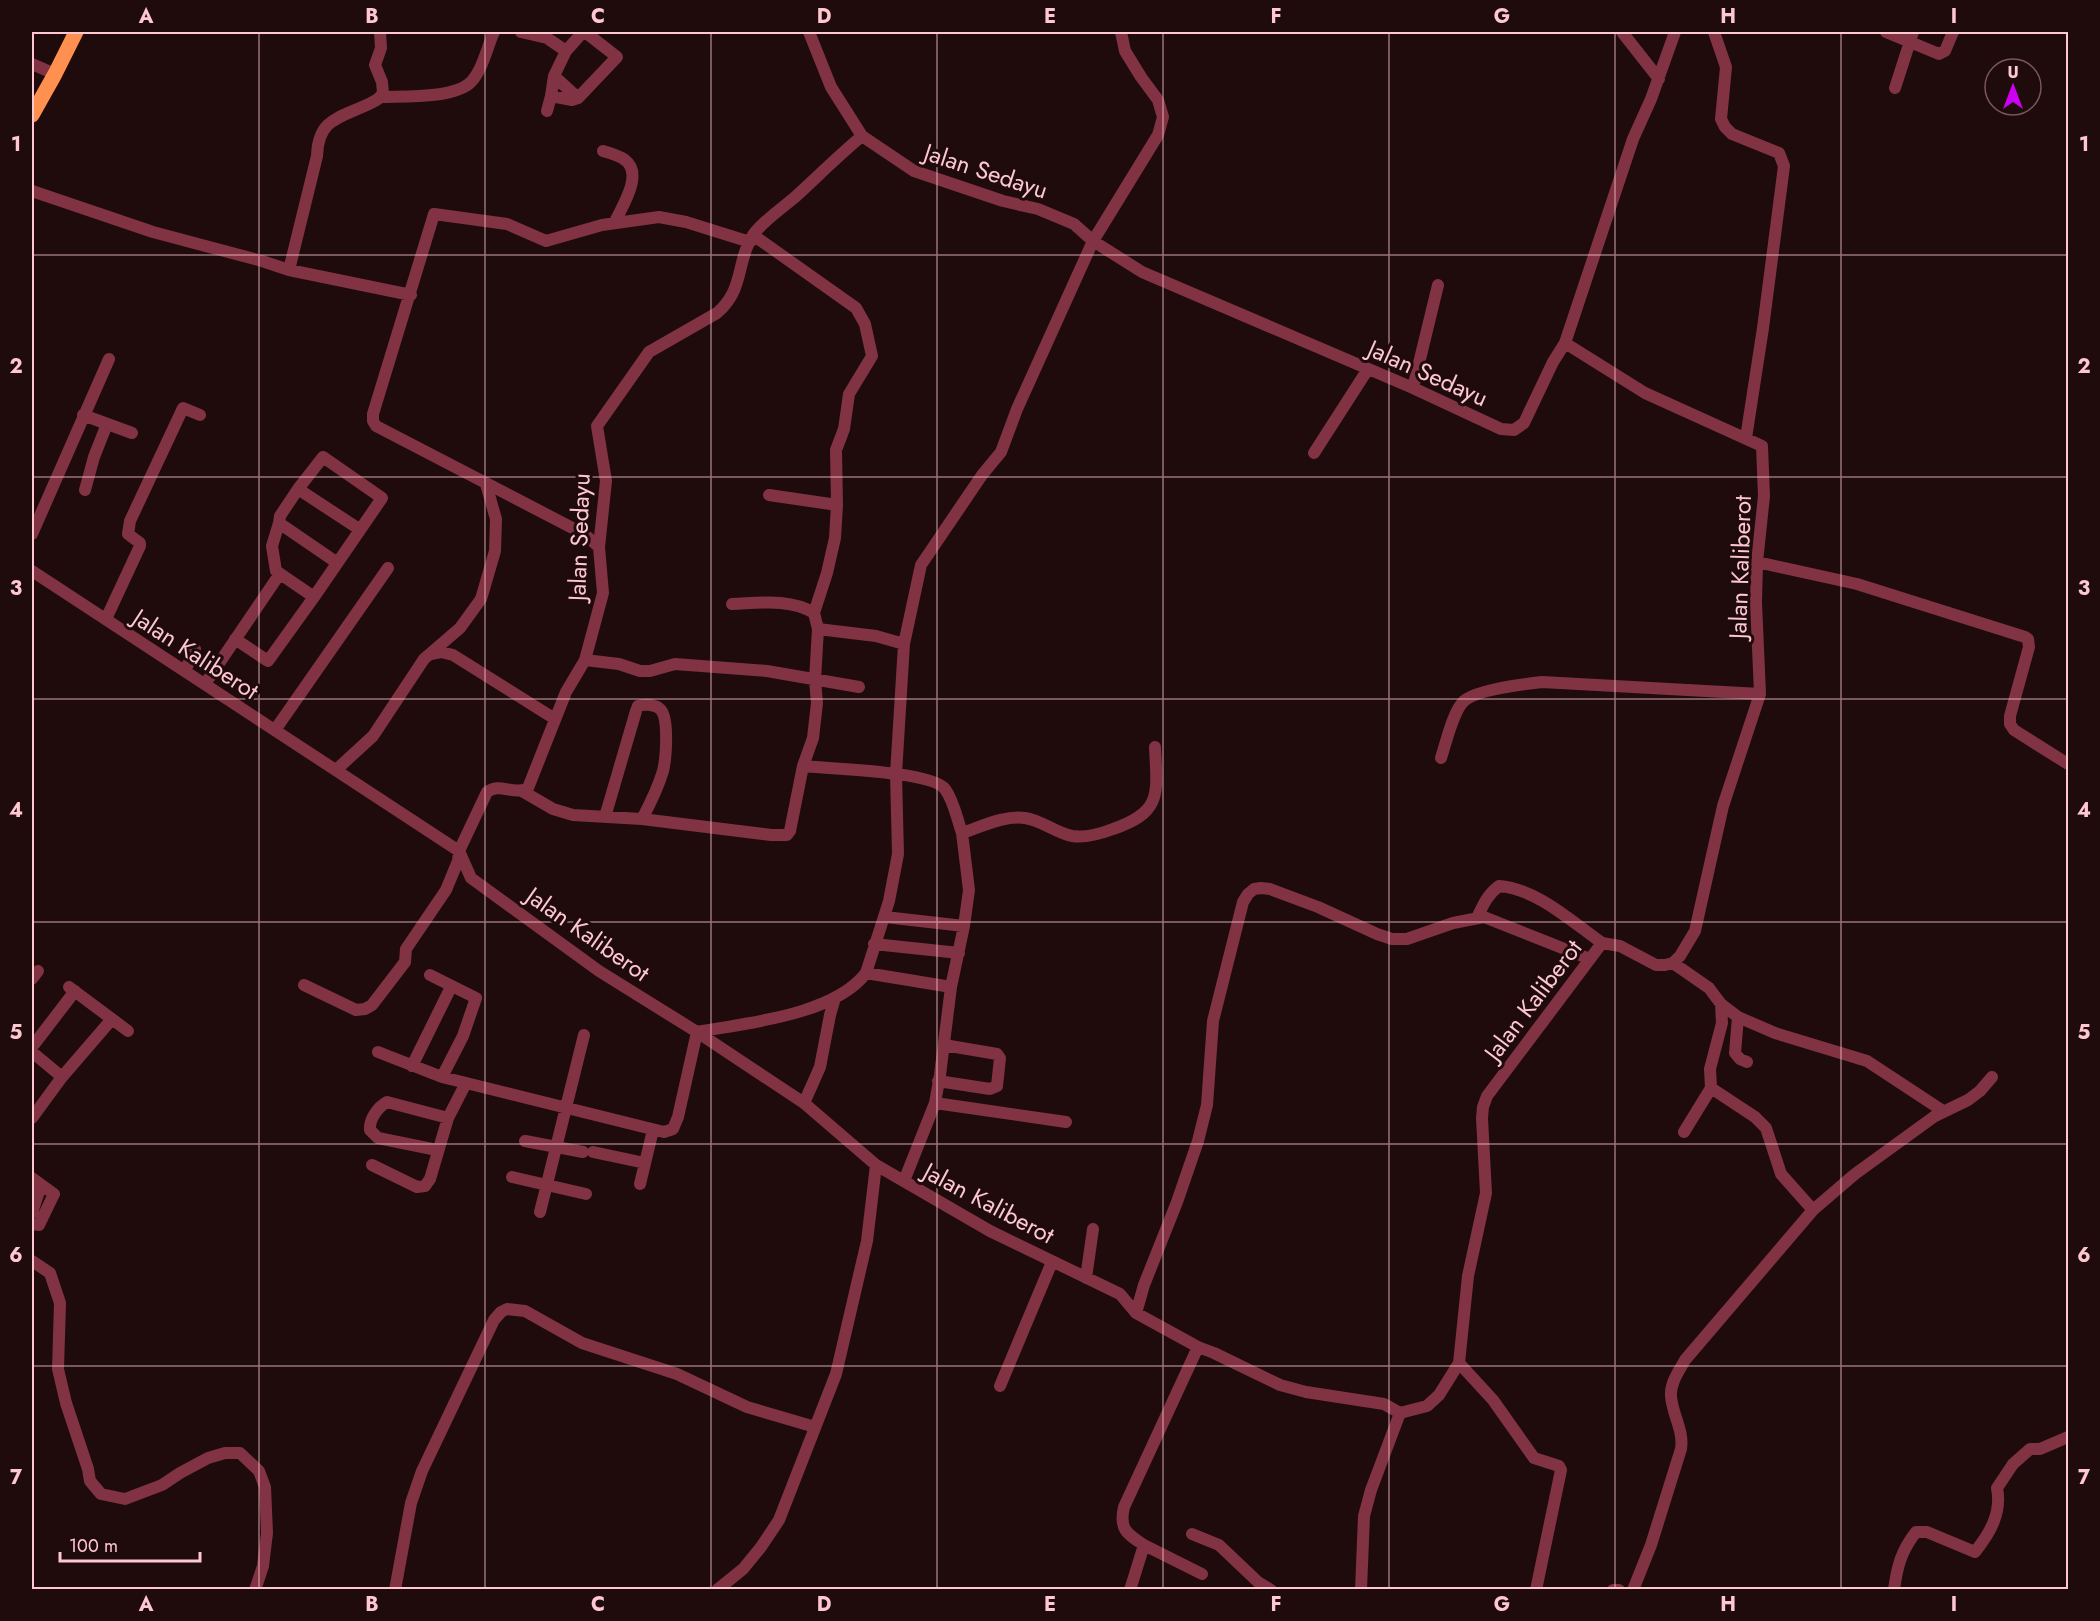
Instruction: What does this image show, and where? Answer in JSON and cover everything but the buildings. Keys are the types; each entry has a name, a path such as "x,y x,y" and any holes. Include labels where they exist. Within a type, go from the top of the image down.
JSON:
{"main road":[{"path":"32,115 76,32"}],"street":[{"path":"380,32 381,48 375,65 383,87 381,97"},
{"path":"288,270 317,156 318,141 323,130 333,120 381,97 438,94 464,87 477,72 494,32"},
{"path":"521,32 547,38 566,51"},
{"path":"547,111 554,76 566,51 584,32 616,57 578,98 572,100 551,96"},
{"path":"809,32 831,87 862,136"},
{"path":"378,1052 442,1077 653,1130 670,1131 676,1124 697,1032 797,1013 835,998 866,974 874,944 885,917 898,854 896,774 904,644 921,565 982,475 1001,452 1017,409 1093,241 1158,135 1163,117 1158,100 1125,51 1121,32"},
{"path":"1622,32 1659,80"},
{"name":"Jalan Sedayu","path":"522,791 528,788 566,692 585,660 603,593 599,548 606,481 597,426 649,352 717,313 726,305 732,296 752,239 819,176 829,163 862,136 914,171 1003,201 1038,209 1074,224 1093,241 1142,272 1413,388 1501,429 1514,430 1524,423 1553,362 1565,343 1633,139 1659,80 1675,32"},
{"path":"1714,32 1726,67 1721,119 1725,127 1732,134 1779,153 1784,166 1746,438"},
{"path":"1886,32 1912,37 1939,54 1945,51 1953,32"},
{"path":"1895,88 1912,37"},
{"path":"32,64 55,74"},
{"path":"554,76 578,98"},
{"path":"603,151 625,160 633,172 633,181 615,222"},
{"path":"32,191 153,232 288,270 411,295"},
{"path":"304,986 356,1010 372,1005 405,962 406,949 446,890 458,861 459,851 487,792 496,788 522,791 562,813 642,819 771,836 787,835 790,831 803,766 813,738 818,629 814,613 835,538 836,450 844,429 849,394 872,356 862,316 849,302 752,239 686,222 659,217 615,222 546,240 507,224 435,214 373,414 373,421 376,426 584,534 599,548"},
{"path":"1413,388 1438,285"},
{"name":"Jalan Kaliberot","path":"32,571 459,851 471,878 600,971 804,1103 876,1165 990,1232 1119,1294 1136,1313 1198,1347 1280,1385 1306,1392 1384,1404 1400,1413 1427,1406 1439,1395 1459,1363 1468,1276 1486,1193 1483,1107 1488,1096 1602,943 1620,946 1656,965 1673,963 1693,937 1723,806 1760,694 1756,602 1757,562 1764,496 1762,446 1645,393 1565,343"},
{"path":"32,534 109,359"},
{"path":"1314,453 1368,369"},
{"path":"106,619 140,546 128,534 130,521 183,408 200,415"},
{"path":"83,415 132,433"},
{"path":"85,490 94,457 107,424"},
{"path":"235,639 268,662 314,597 336,562 382,498 322,457 280,516 272,549 275,568 279,575 314,597"},
{"path":"336,770 373,736 424,659 460,628 481,599 495,551 496,519 486,484"},
{"path":"298,489 359,529"},
{"path":"769,495 837,505"},
{"path":"279,523 336,562"},
{"path":"1757,562 1857,584 2025,637 2028,639 2029,647 2010,716 2010,724 2014,730 2068,764"},
{"path":"275,730 388,568"},
{"path":"205,684 279,575"},
{"path":"732,604 782,603 805,608 814,613"},
{"path":"818,629 876,636 904,644"},
{"path":"185,671 195,649"},
{"path":"431,654 441,652 453,655 555,719"},
{"path":"585,660 619,664 640,671 650,671 675,664 767,671 859,687"},
{"path":"1441,758 1457,710 1464,701 1474,695 1506,687 1542,682 1760,694"},
{"path":"605,817 636,711 642,704 658,707 662,712 665,723 666,751 663,773 642,819"},
{"path":"962,833 1008,819 1024,818 1069,835 1097,835 1138,820 1151,806 1157,789 1155,747"},
{"path":"803,766 896,774 922,778 941,786 948,795 962,833 969,888 964,926 951,987 934,1102 904,1181"},
{"path":"1477,918 1485,899 1499,886 1514,887 1543,902 1602,943"},
{"path":"1136,1313 1144,1285 1198,1142 1207,1106 1213,1021 1243,902 1254,889 1270,889 1392,939 1407,939 1453,923 1484,917 1590,959"},
{"path":"885,917 964,926"},
{"path":"874,944 959,953"},
{"path":"1673,963 1709,988 1721,1004 1738,1017 1775,1033 1868,1061 1943,1111"},
{"path":"866,974 951,987"},
{"path":"430,975 476,998 463,1036 442,1077"},
{"path":"412,1066 450,987"},
{"path":"32,1047 72,989 128,1031"},
{"path":"804,1103 820,1067 835,998"},
{"path":"1683,1132 1711,1088 1710,1069 1722,1023 1721,1004"},
{"path":"1738,1017 1735,1053 1747,1062"},
{"path":"32,1118 62,1077 112,1019"},
{"path":"540,1212 584,1035"},
{"path":"938,1081 990,1089 997,1086 1000,1058 997,1054 944,1045"},
{"path":"32,1052 62,1077"},
{"path":"1633,1590 1651,1545 1681,1449 1682,1441 1671,1396 1676,1375 1685,1360 1814,1209 1855,1174 1943,1111 1980,1092 1992,1077"},
{"path":"372,1165 412,1185 425,1186 430,1179 448,1118 466,1083"},
{"path":"1711,1088 1755,1117 1766,1128 1781,1174 1814,1209"},
{"path":"438,1150 378,1138 370,1130 371,1121 381,1106 387,1102 448,1118"},
{"path":"934,1102 1066,1122"},
{"path":"640,1184 653,1130"},
{"path":"525,1140 645,1163"},
{"path":"717,1590 743,1569 779,1520 836,1374 867,1241 876,1165"},
{"path":"512,1177 586,1194"},
{"path":"32,1214 36,1181 54,1196 39,1225 32,1224"},
{"path":"1086,1278 1093,1229"},
{"path":"32,1261 50,1273 60,1303 58,1369 90,1481 101,1494 125,1499 162,1485 208,1458 225,1453 240,1453 259,1471 265,1487 267,1533 263,1566 255,1590"},
{"path":"1000,1386 1052,1262"},
{"path":"395,1590 411,1503 422,1471 494,1320 507,1309 525,1311 582,1343 677,1374 747,1407 815,1427"},
{"path":"1198,1347 1124,1507 1123,1526 1133,1538 1144,1545 1202,1574"},
{"path":"1459,1363 1492,1400 1534,1458 1559,1466 1561,1470 1536,1590"},
{"path":"1361,1590 1364,1515 1400,1413"},
{"path":"1894,1590 1897,1566 1905,1546 1916,1532 1927,1532 1975,1552 1986,1539 1999,1509 1997,1488 2013,1464 2030,1449 2040,1449 2068,1437"},
{"path":"1192,1534 1219,1545 1258,1582 1271,1590"},
{"path":"1130,1590 1144,1545"},
{"path":"1613,1590 1619,1590"}]}
